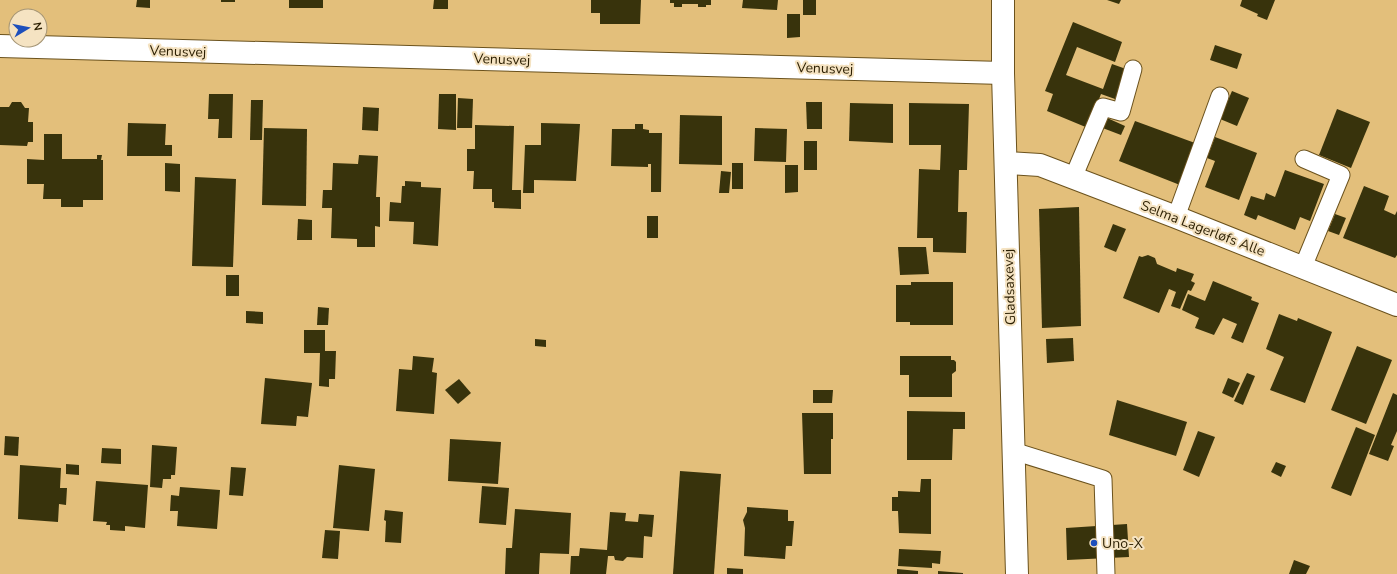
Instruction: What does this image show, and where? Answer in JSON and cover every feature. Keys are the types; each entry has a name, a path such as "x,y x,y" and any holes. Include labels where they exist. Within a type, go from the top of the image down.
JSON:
{"street":[{"name":"Gladsaxevej","path":"1003,0 1003,73 1017,574"},
{"name":"Venusvej","path":"0,46 1003,73"},
{"name":"Selma Lagerløfs Alle","path":"1006,163 1040,165 1304,267 1397,305"}],"lane":[{"path":"1073,178 1103,107 1121,112 1133,69"},
{"path":"1176,217 1220,96"},
{"path":"1304,160 1341,175 1304,267"},
{"path":"1013,451 1102,479 1106,574"}],"building":[{"path":"137,0 150,0 150,8 136,7"},
{"path":"221,0 235,0 235,2 221,2"},
{"path":"289,0 323,0 323,8 289,8"},
{"path":"434,0 448,0 448,9 433,9"},
{"path":"591,0 641,0 640,24 600,24 600,13 591,13"},
{"path":"670,0 711,0 711,5 706,5 706,7 698,7 698,4 682,4 682,7 674,7 674,3 670,3"},
{"path":"743,0 778,0 777,10 742,8"},
{"path":"803,0 816,0 816,15 803,15"},
{"path":"1107,0 1121,0 1119,4"},
{"path":"1242,0 1275,0 1267,20 1240,6"},
{"path":"787,14 800,14 800,37 787,38"},
{"path":"1073,22 1122,42 1115,62 1077,47 1066,75 1103,89 1112,64 1126,69 1115,99 1101,94 1088,128 1047,111 1053,94 1045,91"},
{"path":"1215,45 1242,54 1237,69 1210,60"},
{"path":"1232,91 1249,98 1237,126 1220,119"},
{"path":"209,94 233,94 232,138 218,138 219,119 208,119"},
{"path":"439,94 456,94 456,130 438,129"},
{"path":"458,98 473,99 472,128 457,128"},
{"path":"251,100 263,100 262,140 250,140"},
{"path":"12,102 21,102 25,108 29,108 28,122 33,122 33,142 28,142 27,146 0,145 0,107 9,107"},
{"path":"806,102 822,102 822,129 807,129"},
{"path":"850,103 893,104 893,143 849,141"},
{"path":"909,103 969,104 967,170 959,170 958,212 967,212 966,253 933,252 933,238 917,238 919,169 940,170 941,145 909,145"},
{"path":"363,107 379,108 378,131 362,130"},
{"path":"1337,109 1370,122 1351,168 1319,155"},
{"path":"680,115 722,116 722,165 679,164"},
{"path":"1105,117 1125,126 1121,135 1100,127"},
{"path":"1135,121 1195,143 1180,185 1119,161"},
{"path":"128,123 166,124 165,145 172,145 172,156 127,156"},
{"path":"541,123 580,124 576,181 534,180 534,193 523,193 525,145 541,145"},
{"path":"635,124 643,124 643,129 649,130 649,133 662,133 661,192 651,192 651,164 648,164 648,167 611,166 612,129 635,129"},
{"path":"475,125 514,126 512,190 521,190 521,209 494,208 494,202 492,202 492,189 473,189 474,171 467,171 467,149 475,149"},
{"path":"264,128 307,129 306,206 262,205"},
{"path":"755,128 787,129 786,162 754,161"},
{"path":"44,134 62,134 62,159 97,159 97,155 102,155 103,200 83,200 83,207 61,207 61,199 43,199 44,184 27,184 27,159 44,160"},
{"path":"1215,137 1257,153 1239,200 1205,187 1215,161 1207,158"},
{"path":"804,141 817,141 817,170 804,170"},
{"path":"359,155 378,156 376,197 380,197 380,227 375,226 375,247 357,247 357,239 331,238 332,208 322,208 323,190 332,190 333,163 358,164"},
{"path":"165,163 180,164 180,192 165,191"},
{"path":"732,163 743,163 743,189 732,189"},
{"path":"785,165 798,165 798,192 785,193"},
{"path":"1285,170 1324,184 1310,221 1300,217 1295,230 1258,215 1256,220 1244,215 1251,196 1264,200 1266,193 1275,197"},
{"path":"721,171 731,172 729,193 719,193"},
{"path":"195,177 236,179 233,267 192,266"},
{"path":"405,181 421,182 421,187 441,188 438,246 413,244 414,222 389,221 390,202 401,203 402,186 405,186"},
{"path":"1364,186 1389,196 1384,210 1395,215 1397,211 1397,255 1395,258 1343,238"},
{"path":"1079,207 1081,326 1042,328 1039,209"},
{"path":"1335,214 1346,218 1339,235 1328,231"},
{"path":"647,216 658,216 658,238 647,238"},
{"path":"298,219 312,220 312,240 297,240"},
{"path":"1113,224 1126,229 1116,252 1104,247"},
{"path":"898,247 926,247 929,274 900,275"},
{"path":"1148,255 1155,258 1157,264 1176,272 1177,268 1194,274 1191,281 1195,283 1191,291 1188,290 1180,309 1171,306 1176,292 1169,289 1159,313 1123,298 1139,256 1142,257"},
{"path":"226,275 239,275 239,296 226,296"},
{"path":"1213,281 1252,297 1251,300 1259,303 1243,343 1231,338 1237,324 1223,318 1214,335 1195,328 1199,318 1182,310 1188,294 1205,301"},
{"path":"911,282 953,282 953,325 910,325 910,322 896,322 896,285 911,285"},
{"path":"318,307 329,308 328,325 317,325"},
{"path":"246,311 263,312 263,324 246,323"},
{"path":"1279,314 1297,321 1298,318 1332,332 1305,403 1270,390 1284,357 1266,349"},
{"path":"304,330 325,330 325,351 336,351 335,379 329,379 329,387 319,386 320,353 304,353"},
{"path":"1073,338 1074,361 1047,363 1046,339"},
{"path":"535,339 546,340 546,347 535,346"},
{"path":"1357,346 1392,360 1366,424 1331,410"},
{"path":"413,356 434,358 432,372 437,373 434,414 396,411 399,369 412,370"},
{"path":"900,356 951,356 951,360 956,362 956,371 952,374 952,397 909,397 909,375 900,375"},
{"path":"1247,373 1255,376 1243,405 1234,401"},
{"path":"265,378 312,383 308,417 297,416 296,426 261,424"},
{"path":"1228,378 1240,383 1233,398 1222,393"},
{"path":"459,379 471,393 458,404 445,390"},
{"path":"813,390 833,390 832,403 813,403"},
{"path":"1393,393 1397,395 1397,431 1391,445 1394,446 1388,461 1369,454"},
{"path":"1117,400 1187,422 1176,456 1109,435"},
{"path":"907,411 965,412 965,429 953,429 952,460 907,460"},
{"path":"802,413 833,413 831,474 804,474"},
{"path":"1356,427 1375,435 1351,496 1331,488"},
{"path":"1198,431 1215,437 1199,477 1183,470"},
{"path":"5,436 19,437 18,456 4,455"},
{"path":"450,439 501,442 498,484 448,481"},
{"path":"152,445 177,447 175,475 171,475 171,479 163,479 162,488 150,487"},
{"path":"102,448 121,449 121,464 101,463"},
{"path":"1276,462 1286,466 1281,477 1271,472"},
{"path":"66,464 79,465 79,475 66,474"},
{"path":"20,465 61,468 60,488 67,488 66,505 59,504 58,522 18,519"},
{"path":"339,465 375,469 369,531 333,528"},
{"path":"231,467 246,468 243,496 229,495"},
{"path":"680,471 721,474 714,574 673,574"},
{"path":"921,479 931,479 931,534 899,533 898,511 892,511 892,497 898,497 898,491 920,492"},
{"path":"96,481 148,485 145,528 125,526 125,531 110,530 110,525 106,525 107,522 93,521"},
{"path":"482,486 509,488 506,525 479,523"},
{"path":"180,487 220,490 217,529 177,526 178,511 170,511 171,495 179,496"},
{"path":"747,507 788,510 788,521 794,521 792,546 786,546 785,559 744,556 745,528 743,520 747,512"},
{"path":"515,509 571,513 569,554 540,553 539,574 505,574 506,548 512,548"},
{"path":"385,510 403,512 401,543 385,542"},
{"path":"610,512 626,513 625,521 638,522 639,514 654,515 652,537 644,536 643,558 627,557 623,561 615,560 614,556 608,556 606,574 570,574 571,556 579,556 580,548 607,550"},
{"path":"1127,524 1129,557 1067,560 1066,528"},
{"path":"325,530 340,531 338,559 322,558"},
{"path":"899,549 941,551 940,564 932,563 932,568 898,566"},
{"path":"1294,560 1310,566 1306,574 1289,574"},
{"path":"727,568 743,569 743,574 727,574"},
{"path":"897,569 918,571 918,574 897,574"},
{"path":"938,571 963,573 963,574 938,574"}],"place":[{"name":"Uno-X","path":"1094,543"}]}
